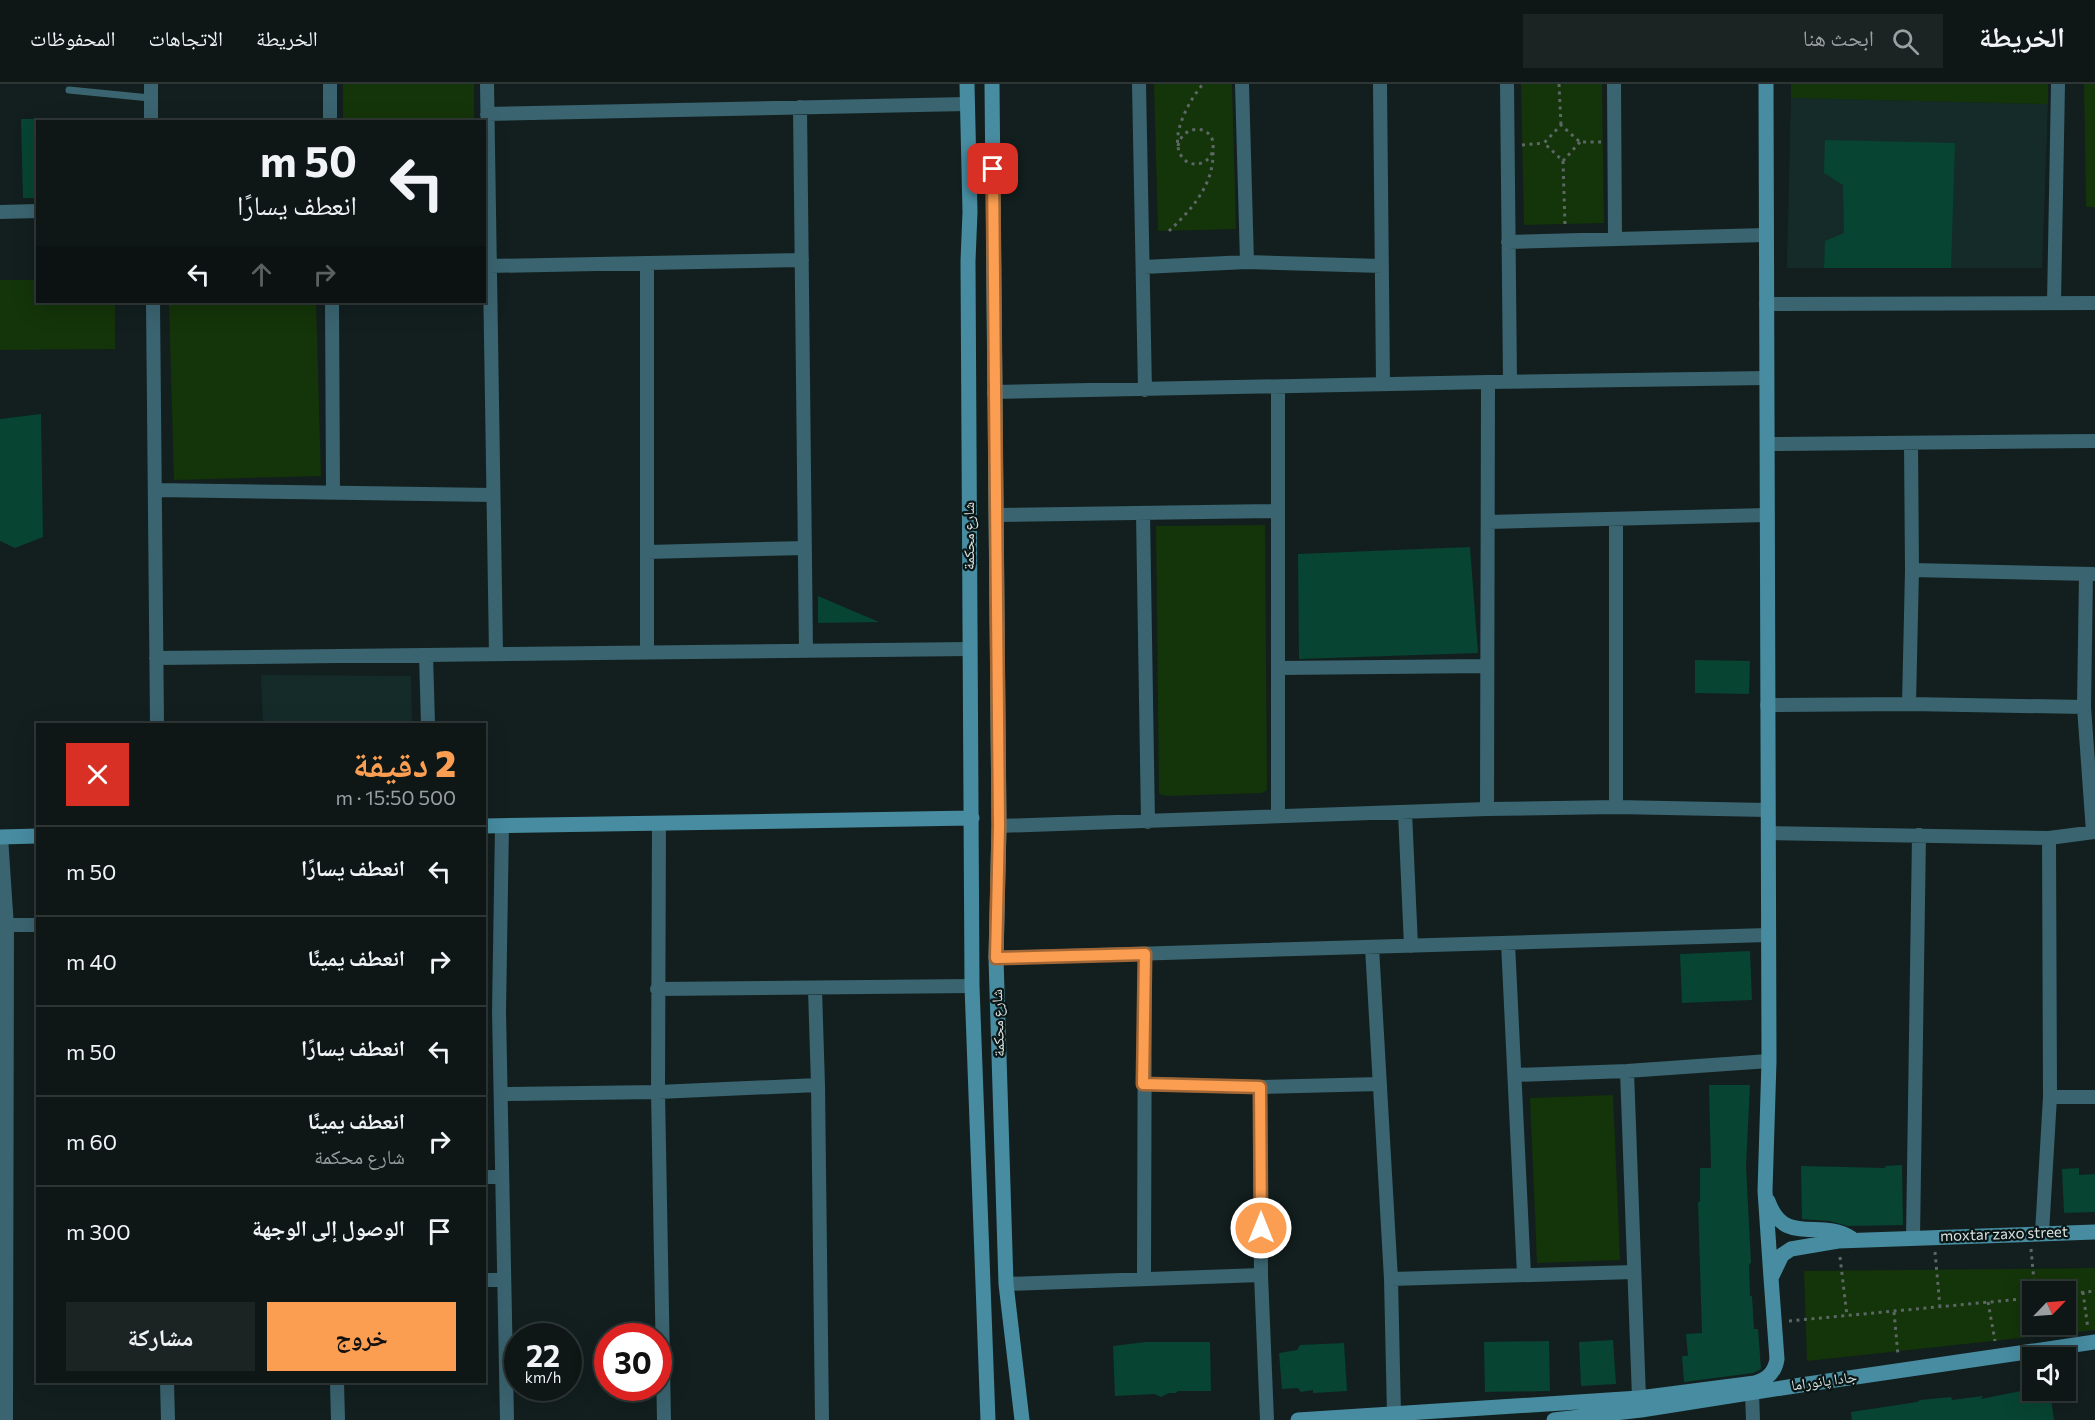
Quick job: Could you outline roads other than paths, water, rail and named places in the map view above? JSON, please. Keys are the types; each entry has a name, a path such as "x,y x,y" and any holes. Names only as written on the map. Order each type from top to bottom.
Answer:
{"main road":[{"name":"شارع محكمة","path":"967,84 970,212 968,261 972,986 988,1420"},
{"name":"شارع محكمة","path":"992,84 999,826 996,958 1006,1284 1022,1420"},
{"path":"1298,1420 1639,1398 1761,1381 1773,1372 1776,1366 1765,1191 1769,1061 1766,84"},
{"path":"970,212 980,216 994,212"},
{"path":"968,261 983,257 994,258"},
{"path":"486,826 972,818"},
{"path":"1,837 36,836"},
{"path":"1765,1191 1772,1212 1785,1225 1803,1230 1835,1231 1843,1233 1846,1240 1791,1249 1782,1255 1771,1278"},
{"name":"moxtar zaxo street","path":"1846,1240 2095,1232"},
{"name":"جادا پانوراما","path":"1554,1420 1594,1418 2092,1342"}],"street":[{"path":"330,84 330,120"},
{"path":"486,84 496,654"},
{"path":"1139,84 1145,390"},
{"path":"1242,84 1247,262"},
{"path":"1380,84 1383,384"},
{"path":"1507,84 1510,381"},
{"path":"1614,84 1615,238"},
{"path":"2054,303 2058,84"},
{"path":"151,91 151,120"},
{"path":"487,114 967,104"},
{"path":"800,107 806,651"},
{"path":"0,212 36,211"},
{"path":"1508,242 1766,234"},
{"path":"489,266 802,260"},
{"path":"1143,267 1247,262 1382,266"},
{"path":"647,263 647,652"},
{"path":"153,303 157,723"},
{"path":"332,303 333,492"},
{"path":"1766,304 2095,303"},
{"path":"994,392 1767,378"},
{"path":"1487,810 1488,382"},
{"path":"1278,387 1278,816"},
{"path":"1767,444 2095,441"},
{"path":"1909,704 1912,570 1911,443"},
{"path":"155,490 493,495"},
{"path":"996,515 1278,511"},
{"path":"1143,513 1148,822"},
{"path":"1488,522 1767,516"},
{"path":"1616,520 1616,807"},
{"path":"647,552 805,548"},
{"path":"1767,833 2049,838 2094,832 2084,707 2090,574 1912,570"},
{"path":"156,658 970,649"},
{"path":"426,655 428,723"},
{"path":"1278,668 1488,666"},
{"path":"1767,705 1909,704 2084,707"},
{"path":"999,826 1616,807 1767,810"},
{"path":"1405,812 1411,946"},
{"path":"659,823 657,989 664,1420"},
{"path":"502,826 499,1011 507,1420"},
{"path":"1913,1238 1919,835"},
{"path":"1,837 4,926 6,1420"},
{"path":"2036,1234 2049,1097 2049,838"},
{"path":"4,926 36,926"},
{"path":"996,958 1768,935"},
{"path":"1508,943 1524,1275"},
{"path":"1372,947 1390,1279 1394,1415"},
{"path":"1144,1278 1145,954"},
{"path":"657,989 972,986"},
{"path":"815,989 822,1420"},
{"path":"486,1011 499,1011"},
{"path":"1515,1075 1627,1071 1769,1061"},
{"path":"1627,1071 1639,1398"},
{"path":"1143,1084 1260,1087 1380,1084"},
{"path":"501,1094 658,1092 818,1085"},
{"path":"1260,1087 1261,1275 1268,1420"},
{"path":"2049,1097 2095,1097"},
{"path":"486,1177 502,1177"},
{"path":"1390,1279 1634,1272"},
{"path":"1006,1284 1261,1275"},
{"path":"486,1280 504,1280"},
{"path":"167,1383 168,1420"},
{"path":"337,1383 338,1420"},
{"path":"1752,1393 1753,1420"}],"lane":[{"path":"69,90 151,91"}]}
